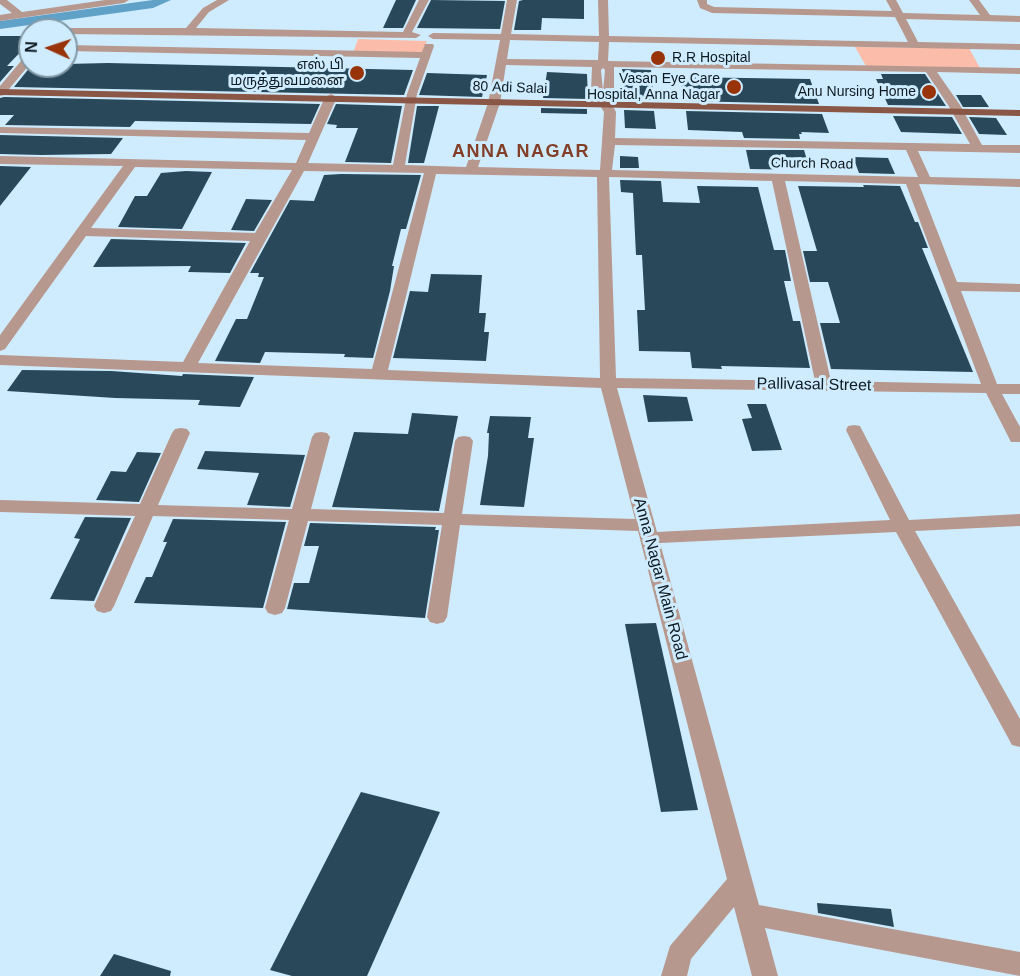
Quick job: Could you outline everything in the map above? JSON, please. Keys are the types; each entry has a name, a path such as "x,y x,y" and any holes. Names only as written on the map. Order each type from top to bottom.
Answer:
{"main road":[{"name":"80 Adi Salai","path":"1,90 956,109 1020,113"},
{"name":"80 Adi Salai","path":"1,90 331,98 412,97"},
{"name":"80 Adi Salai","path":"956,109 1020,107"}],"street":[{"path":"2,0 20,15"},
{"path":"0,18 96,2 124,0"},
{"path":"189,31 206,10 224,0"},
{"path":"406,35 424,0"},
{"path":"471,171 495,100 512,0"},
{"path":"603,0 603,63"},
{"path":"702,0 703,6 712,10 1020,19"},
{"path":"891,0 915,45"},
{"path":"974,0 987,18"},
{"path":"78,31 604,39 854,56 929,69 1020,47"},
{"path":"398,169 401,144 412,97 433,36"},
{"path":"500,62 603,63 854,56 915,45 982,58 1020,71"},
{"path":"78,48 425,55"},
{"path":"603,63 610,69 609,91 604,102"},
{"path":"929,69 956,109 978,148"},
{"path":"1,90 18,71"},
{"path":"188,367 300,167 331,98"},
{"name":"Anna Nagar Main Road","path":"603,176 608,168 610,112 604,102 598,112 597,167 603,176 608,383 765,976"},
{"path":"0,130 313,136"},
{"path":"608,141 1020,149"},
{"path":"910,147 952,286 991,388 1017,438"},
{"name":"Church Road","path":"0,160 603,176 1020,183"},
{"path":"0,346 132,162"},
{"path":"379,374 431,170"},
{"path":"778,178 824,385"},
{"path":"82,232 259,237"},
{"path":"952,286 1020,288"},
{"name":"Pallivasal Street","path":"0,360 608,383 1020,389"},
{"path":"854,430 902,525 1020,739"},
{"path":"104,606 181,433"},
{"path":"275,608 321,437"},
{"path":"437,617 464,441"},
{"path":"0,506 452,519 648,531 1020,520"},
{"path":"675,976 679,954 740,881"},
{"path":"749,914 1020,964"}],"shaded area":[{"path":"358,39 427,41 420,57 352,56"},
{"path":"855,47 969,48 980,68 866,66"}],"building":[{"path":"396,0 416,0 403,28 383,28"},
{"path":"431,0 505,1 500,29 417,28"},
{"path":"584,0 584,19 542,18 541,30 514,30 519,1"},
{"path":"0,36 18,36 18,55 7,66 14,66 0,82"},
{"path":"78,64 413,70 404,95 14,87 21,78 78,78"},
{"path":"622,69 651,70 654,100 624,100"},
{"path":"547,72 587,74 588,99 543,98"},
{"path":"427,73 487,75 482,97 419,95"},
{"path":"881,74 925,74 946,106 888,105 876,79 883,79"},
{"path":"680,77 810,79 819,104 684,101"},
{"path":"956,95 981,95 989,107 963,107"},
{"path":"0,98 320,104 311,124 135,121 130,127 5,125 14,115 0,115"},
{"path":"336,104 402,106 391,163 345,162 358,128 336,128 337,125 327,124"},
{"path":"417,106 439,106 424,163 408,163"},
{"path":"541,108 587,109 587,114 541,113"},
{"path":"624,110 654,111 656,129 625,128"},
{"path":"686,111 822,114 829,133 801,132 800,139 744,138 742,132 688,130"},
{"path":"893,116 952,117 962,134 901,132"},
{"path":"969,117 996,118 1007,135 979,134"},
{"path":"0,135 123,138 111,154 0,154"},
{"path":"746,150 804,150 810,170 750,169"},
{"path":"620,156 638,157 639,168 620,168"},
{"path":"853,157 888,158 895,174 859,173"},
{"path":"0,166 31,167 0,206"},
{"path":"212,172 182,229 118,227 135,196 147,196 161,173"},
{"path":"324,175 421,175 406,229 401,229 392,266 394,266 390,291 373,358 344,357 345,354 265,352 260,363 215,361 236,319 247,319 264,277 258,277 259,273 250,273 290,200 314,201"},
{"path":"620,180 661,181 663,202 700,203 697,186 758,187 774,250 785,250 791,281 784,281 793,321 800,321 810,368 721,366 722,369 692,368 690,352 639,351 637,310 645,310 642,255 636,255 633,193 621,192"},
{"path":"863,185 900,186 915,222 918,222 928,248 922,248 973,372 831,369 820,323 840,323 828,282 810,282 803,251 817,251 798,186 864,187"},
{"path":"246,199 272,200 254,231 231,230"},
{"path":"111,239 246,243 230,273 188,272 191,266 93,267"},
{"path":"431,274 482,275 479,313 486,313 484,332 489,332 486,361 393,358 410,291 428,292"},
{"path":"22,370 254,377 240,407 198,405 200,400 115,398 7,391"},
{"path":"643,395 687,397 693,421 648,422"},
{"path":"747,404 766,404 782,450 752,451 742,419 752,418"},
{"path":"412,413 458,416 439,511 332,507 354,432 408,434"},
{"path":"490,416 531,417 528,438 534,438 524,507 480,505 488,456 489,433 487,433"},
{"path":"205,451 305,455 290,507 247,505 259,473 197,469"},
{"path":"137,452 161,453 139,502 96,500 111,471 126,472"},
{"path":"85,517 131,518 94,601 50,599 80,539 74,538"},
{"path":"173,519 286,522 263,608 134,603 146,577 152,577 167,542 163,542"},
{"path":"310,523 436,527 435,530 439,530 425,618 287,609 294,583 309,583 319,546 304,546"},
{"path":"656,623 698,810 661,812 625,624"},
{"path":"361,792 440,812 367,976 292,976 270,970"},
{"path":"817,903 891,909 894,927 818,913"},
{"path":"114,954 171,971 170,976 100,976"}],"waterway":[{"path":"0,25 153,4 165,0"}],"place":[{"name":"R.R Hospital","path":"658,58"},
{"name":"எஸ் பி மருத்துவமனை","path":"357,73"},
{"name":"Vasan Eye Care Hospital, Anna Nagar","path":"734,87"},
{"name":"Anu Nursing Home","path":"929,92"}],"district":[{"name":"ANNA NAGAR","path":"521,152"}]}
